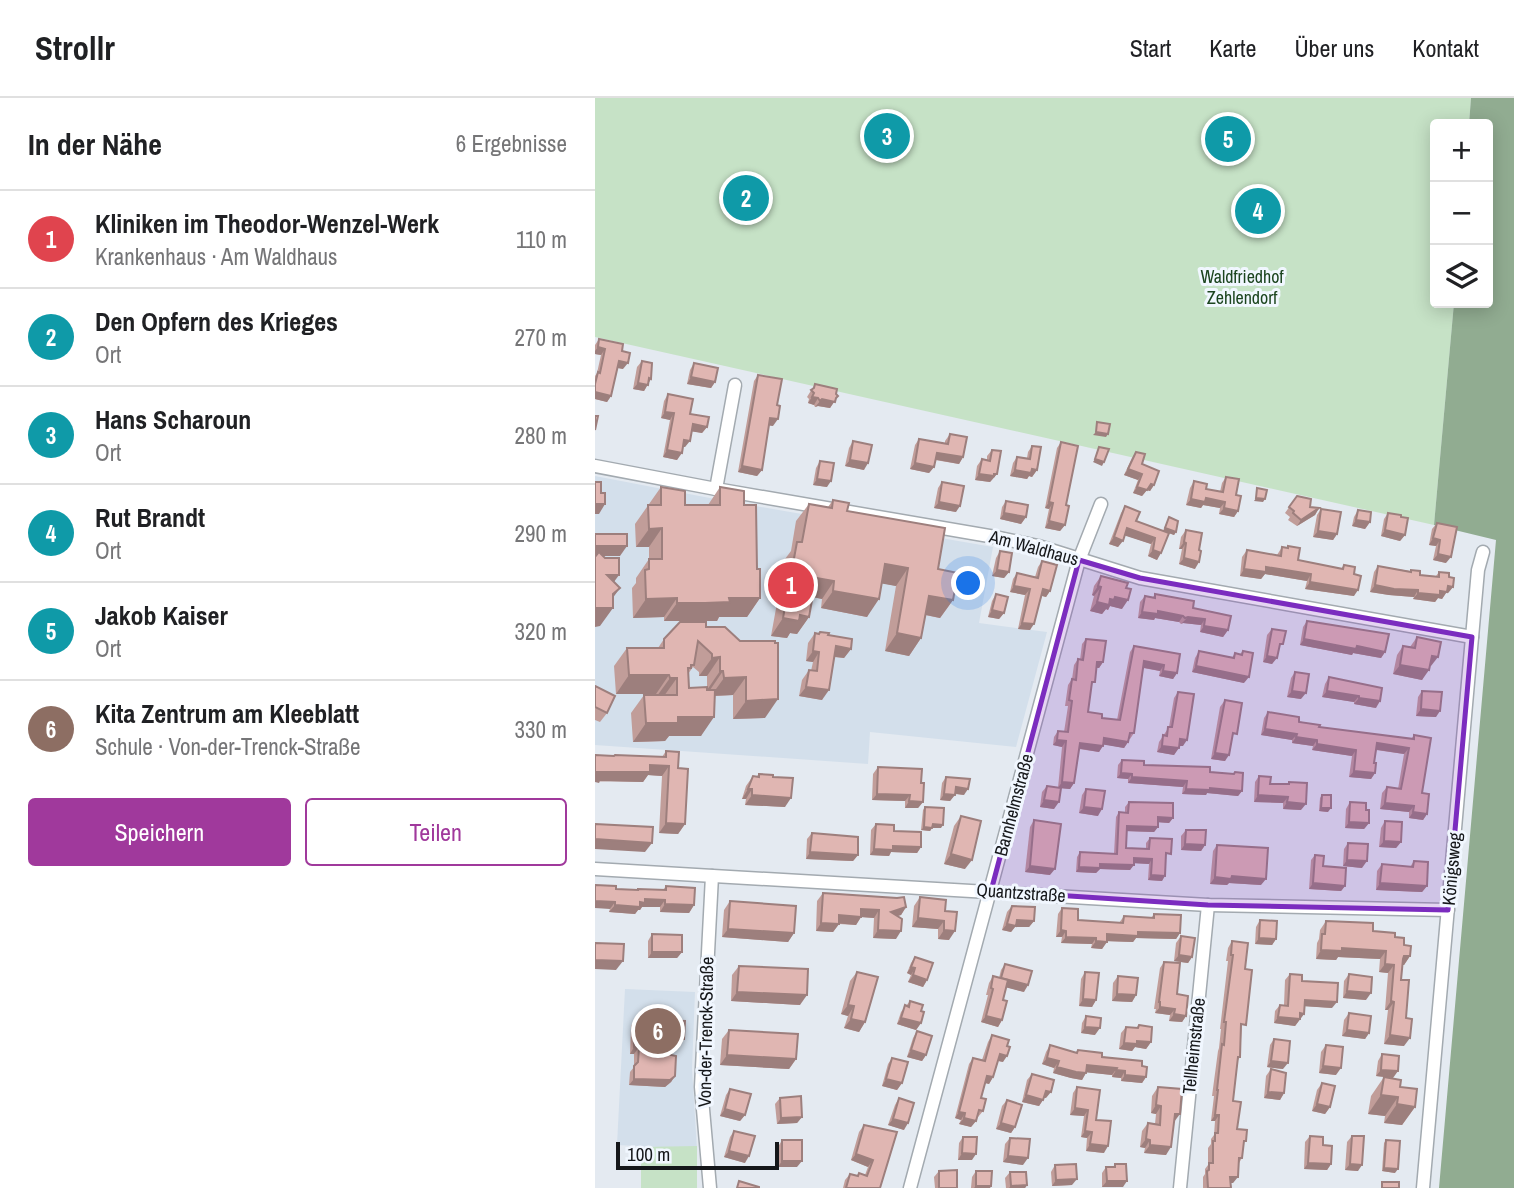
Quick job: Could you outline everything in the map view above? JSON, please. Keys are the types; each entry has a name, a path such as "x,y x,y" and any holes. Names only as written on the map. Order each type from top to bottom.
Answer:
{"street":[{"path":"716,489 735,385"},
{"name":"Am Waldhaus","path":"595,466 995,537 1038,546 1140,578 1472,637"},
{"name":"Barnhelmstraße","path":"910,1188 1079,560 1101,504"},
{"name":"Königsweg","path":"1423,1188 1478,570 1483,552"},
{"name":"Quantzstraße","path":"595,869 1208,905 1448,910"},
{"name":"Von-der-Trenck-Straße","path":"710,1188 701,1087 712,877"},
{"name":"Tellheimstraße","path":"1180,1188 1208,905"}],"highlighted area":[{"path":"1079,560 1140,578 1472,637 1448,910 1208,905 991,891"}],"shaded area":[{"path":"595,476 993,547 979,623 1047,632 1016,747 870,732 868,764 595,745"},
{"path":"625,989 695,992 692,1069 697,1149 617,1145"}],"green space":[{"name":"Waldfriedhof Zehlendorf","path":"595,98 1471,98 1469,119 1430,119 1430,308 1454,308 1434,525 595,337"},
{"path":"1471,98 1514,98 1514,1188 1439,1188 1496,540 1434,525 1454,308 1493,308 1493,119 1469,119"},
{"path":"697,1146 697,1188 641,1188 641,1147"}],"building":[{"path":"599,339 623,344 622,351 630,353 628,363 619,361 611,396 595,392 605,349 598,347"},
{"path":"642,361 652,363 648,385 638,383"},
{"path":"694,363 718,368 715,382 691,377"},
{"path":"758,375 782,379 777,405 780,406 778,419 770,418 762,470 742,466"},
{"path":"815,384 837,389 835,402 822,399 820,401 812,397 814,393 811,390"},
{"path":"668,394 693,399 690,414 709,417 707,427 693,424 690,441 684,440 682,453 667,450 674,413 665,412"},
{"path":"1097,422 1110,424 1108,434 1096,432"},
{"path":"950,434 967,437 963,457 937,453 934,467 915,463 919,439 948,444"},
{"path":"853,441 872,445 868,463 850,460"},
{"path":"1061,442 1078,446 1066,505 1069,506 1065,525 1049,521 1053,503 1049,502"},
{"path":"1032,446 1041,447 1037,470 1032,469 1031,473 1015,470 1017,457 1030,459"},
{"path":"1099,447 1109,449 1104,462 1095,459"},
{"path":"992,450 1001,451 997,474 979,474 982,459 990,461"},
{"path":"1136,452 1145,454 1142,464 1159,471 1154,485 1151,484 1147,490 1137,487 1142,474 1128,469"},
{"path":"820,461 834,463 831,481 817,479"},
{"path":"1226,477 1239,479 1236,495 1241,496 1238,511 1224,508 1225,502 1206,498 1205,502 1191,499 1194,481 1207,484 1206,489 1223,492"},
{"path":"595,482 601,482 605,504 595,504"},
{"path":"942,482 964,486 960,506 939,502"},
{"path":"661,487 685,491 685,505 720,505 720,487 744,491 744,505 756,505 760,598 729,598 730,602 705,603 677,603 677,598 646,599 645,570 649,569 649,559 662,559 662,528 649,529 648,505 661,505"},
{"path":"1257,488 1267,490 1265,499 1256,498"},
{"path":"1297,496 1311,499 1310,507 1319,508 1301,520 1289,507"},
{"path":"833,500 849,503 847,511 945,528 938,569 958,573 953,600 929,596 921,638 897,633 908,568 885,564 879,599 833,591 834,581 816,578 809,617 800,615 799,621 783,618 797,542 802,542 809,504 832,508"},
{"path":"1006,501 1028,505 1026,517 1004,513"},
{"path":"1125,506 1140,512 1136,521 1169,533 1161,553 1153,550 1155,538 1127,528 1123,541 1114,537"},
{"path":"1321,509 1341,512 1337,534 1318,531"},
{"path":"1358,510 1371,512 1370,522 1356,520"},
{"path":"1388,513 1408,518 1405,535 1385,530"},
{"path":"1169,517 1178,521 1176,532 1165,528"},
{"path":"1437,523 1457,527 1451,557 1438,554 1440,540 1433,538"},
{"path":"1186,530 1202,533 1199,562 1184,558"},
{"path":"595,534 627,534 627,546 595,546"},
{"path":"1282,547 1300,548 1298,560 1343,569 1344,565 1355,567 1354,574 1361,576 1358,590 1310,582 1311,574 1266,567 1266,572 1244,569 1247,550 1281,556"},
{"path":"1000,551 1012,553 1009,572 997,570"},
{"path":"599,552 605,558 619,558 619,575 607,575 620,588 613,594 613,608 595,608 595,557"},
{"path":"1042,561 1057,565 1050,591 1043,589 1034,624 1022,623 1030,589 1014,586 1017,573 1038,578"},
{"path":"1378,566 1420,571 1420,575 1439,577 1439,572 1449,573 1449,577 1454,578 1453,587 1448,586 1447,592 1440,591 1440,595 1375,585"},
{"path":"1101,576 1128,583 1126,588 1131,589 1128,600 1115,597 1114,600 1110,599 1109,605 1097,602"},
{"path":"996,594 1008,597 1004,613 992,610"},
{"path":"1155,594 1194,601 1193,608 1231,616 1228,630 1204,626 1205,619 1185,618 1158,611 1158,614 1142,612 1145,596 1155,598"},
{"path":"1307,621 1389,634 1385,652 1304,639"},
{"path":"680,622 706,622 706,627 725,627 740,641 778,643 778,699 746,701 746,677 724,678 723,671 720,671 720,657 712,658 712,654 698,641 694,665 688,668 689,688 707,687 707,690 715,690 714,717 678,717 678,723 646,723 644,695 677,695 677,678 670,678 669,675 629,675 627,648 664,648 664,639"},
{"path":"1272,629 1286,631 1277,658 1267,656"},
{"path":"815,633 852,639 851,649 836,646 829,690 806,687 809,670 817,671 819,652 813,651"},
{"path":"1417,637 1441,642 1438,657 1432,656 1429,670 1400,665 1403,646 1415,648"},
{"path":"1086,639 1106,641 1103,662 1097,662 1088,712 1102,714 1102,718 1120,720 1134,646 1180,654 1177,673 1163,671 1164,665 1144,661 1134,733 1130,733 1128,742 1104,738 1103,746 1080,743 1074,783 1062,782 1066,741 1057,740 1058,731 1068,732 1072,679 1076,680 1078,659 1083,660"},
{"path":"1199,651 1234,658 1235,653 1253,653 1249,677 1196,666"},
{"path":"1295,672 1309,674 1306,693 1292,691"},
{"path":"1329,677 1382,688 1380,701 1327,691"},
{"path":"595,686 615,696 607,713 595,707"},
{"path":"1422,691 1442,692 1440,711 1421,709"},
{"path":"1178,692 1194,694 1187,740 1180,739 1179,748 1162,746 1163,735 1167,736 1168,727 1172,727"},
{"path":"1225,700 1242,703 1237,734 1233,733 1229,755 1215,753"},
{"path":"1268,712 1299,717 1299,722 1320,725 1319,727 1414,739 1414,735 1431,738 1422,793 1429,794 1427,814 1413,812 1414,806 1385,803 1387,787 1401,789 1409,748 1377,743 1375,773 1354,771 1356,750 1317,744 1317,740 1296,737 1297,734 1265,729"},
{"path":"666,751 679,752 678,768 688,769 685,824 666,823 669,766 650,765 650,772 595,772 595,755 666,757"},
{"path":"1122,760 1144,761 1144,765 1210,767 1210,772 1243,773 1242,791 1186,789 1187,781 1132,777 1132,774 1121,773"},
{"path":"878,767 922,769 923,802 909,801 910,795 877,794"},
{"path":"759,774 793,778 791,798 752,795 752,789 748,789 753,776 759,777"},
{"path":"1259,776 1271,777 1270,784 1307,783 1306,804 1287,802 1288,797 1258,795"},
{"path":"946,777 970,779 968,789 956,787 955,795 944,794"},
{"path":"1047,786 1061,788 1059,802 1044,800"},
{"path":"1086,789 1105,791 1102,809 1084,807"},
{"path":"1322,795 1331,795 1331,808 1321,808"},
{"path":"1129,802 1173,803 1173,818 1158,817 1158,827 1127,826 1126,848 1149,849 1150,838 1172,839 1171,854 1166,853 1165,876 1151,875 1152,859 1134,858 1134,865 1100,864 1100,868 1079,867 1080,852 1117,854 1119,812 1128,813"},
{"path":"1350,802 1366,803 1369,823 1349,822"},
{"path":"925,807 944,808 943,825 924,827"},
{"path":"961,816 981,821 972,860 951,854"},
{"path":"1034,820 1061,824 1055,869 1030,866"},
{"path":"1385,821 1402,822 1401,842 1384,841"},
{"path":"595,824 653,827 652,843 595,839"},
{"path":"876,824 894,825 894,831 921,832 921,847 893,846 893,850 874,849"},
{"path":"1186,830 1206,830 1205,845 1185,844"},
{"path":"812,833 858,837 858,855 810,852"},
{"path":"1348,843 1368,844 1367,861 1347,860"},
{"path":"1217,845 1268,848 1266,879 1215,877"},
{"path":"1315,855 1324,856 1323,866 1346,868 1345,886 1313,883"},
{"path":"1414,861 1428,862 1427,886 1380,883 1382,864 1413,867"},
{"path":"595,885 638,890 666,890 666,886 695,888 694,905 665,904 665,900 645,899 645,903 640,902 640,907 595,901"},
{"path":"823,893 904,897 906,907 891,912 902,919 901,931 878,930 879,910 861,909 861,917 839,915 839,924 821,923"},
{"path":"920,897 946,900 945,911 957,912 955,931 944,930 944,921 918,918"},
{"path":"730,901 796,906 794,933 728,929"},
{"path":"1012,906 1035,907 1034,921 1017,920 1016,926 1007,924"},
{"path":"1062,908 1078,909 1078,920 1123,923 1124,916 1154,918 1154,914 1181,915 1180,933 1138,932 1138,936 1107,934 1107,942 1096,941 1096,938 1066,937 1066,931 1061,930"},
{"path":"1260,920 1277,921 1276,939 1259,938"},
{"path":"1326,921 1373,923 1373,931 1395,933 1395,937 1404,938 1404,945 1411,946 1410,956 1404,956 1403,959 1401,980 1409,980 1406,1018 1412,1019 1410,1038 1390,1035 1394,1002 1391,1001 1394,965 1385,964 1386,951 1342,948 1342,951 1321,950"},
{"path":"652,934 682,935 682,952 652,952"},
{"path":"1181,936 1195,938 1192,957 1179,955"},
{"path":"1232,941 1248,943 1245,969 1252,970 1246,1025 1241,1024 1240,1057 1233,1101 1241,1102 1237,1129 1247,1130 1246,1141 1242,1158 1239,1158 1238,1177 1230,1177 1231,1188 1208,1188 1207,1171 1209,1163 1213,1163 1213,1141 1215,1133 1218,1133 1219,1115 1215,1115 1233,955"},
{"path":"595,943 624,944 623,961 595,960"},
{"path":"915,957 933,963 927,980 913,975 915,968 911,967"},
{"path":"1164,962 1180,963 1177,994 1188,996 1186,1016 1174,1014 1175,1009 1160,1007"},
{"path":"1005,964 1032,971 1028,985 1001,978"},
{"path":"739,966 808,969 807,995 737,992"},
{"path":"857,972 878,977 865,1022 851,1019 854,1006 848,1005"},
{"path":"1085,972 1099,973 1096,1000 1083,999"},
{"path":"1290,974 1302,975 1302,981 1338,983 1337,1002 1305,1000 1304,1014 1300,1013 1300,1019 1278,1017 1280,1005 1288,1006"},
{"path":"1349,974 1372,977 1371,993 1347,991"},
{"path":"993,976 1008,980 1003,1000 1007,1001 1002,1020 986,1016 993,989"},
{"path":"1118,976 1138,978 1136,995 1117,994"},
{"path":"910,1001 923,1005 921,1023 901,1018 905,1005 909,1007"},
{"path":"1349,1013 1371,1016 1369,1033 1347,1030"},
{"path":"1086,1016 1101,1018 1100,1028 1085,1027"},
{"path":"635,1019 685,1021 684,1039 672,1039 671,1055 676,1056 675,1076 670,1080 634,1079 639,1047 634,1047"},
{"path":"1139,1025 1152,1027 1151,1042 1124,1043 1126,1027 1138,1028"},
{"path":"729,1030 798,1034 796,1059 727,1055"},
{"path":"917,1031 932,1036 926,1055 911,1050"},
{"path":"992,1035 1009,1040 1007,1056 1000,1054 993,1077 987,1076 981,1098 986,1099 983,1111 979,1110 976,1121 964,1118 965,1113 959,1112 973,1058 985,1061"},
{"path":"1274,1039 1290,1041 1288,1063 1271,1061"},
{"path":"1050,1045 1077,1053 1078,1050 1102,1053 1102,1057 1142,1061 1142,1066 1147,1067 1146,1077 1125,1075 1125,1071 1116,1070 1117,1068 1087,1065 1086,1073 1057,1067 1059,1061 1047,1058"},
{"path":"1326,1045 1343,1047 1341,1068 1323,1066"},
{"path":"1382,1054 1399,1056 1398,1071 1381,1070"},
{"path":"892,1058 908,1062 902,1083 886,1079"},
{"path":"1271,1069 1286,1073 1284,1093 1268,1092"},
{"path":"1032,1074 1054,1080 1051,1092 1046,1091 1043,1100 1026,1095"},
{"path":"1384,1077 1401,1080 1400,1087 1417,1089 1415,1107 1397,1104 1398,1097 1381,1095"},
{"path":"1322,1083 1335,1086 1330,1107 1317,1104"},
{"path":"1077,1087 1100,1090 1096,1120 1111,1121 1108,1146 1090,1144 1092,1132 1085,1131 1088,1110 1075,1108"},
{"path":"1158,1087 1182,1089 1180,1114 1175,1114 1171,1147 1150,1145 1150,1140 1146,1139 1148,1123 1160,1125 1161,1106 1156,1105"},
{"path":"730,1089 751,1094 745,1115 725,1109"},
{"path":"801,1096 802,1117 781,1118 780,1098"},
{"path":"899,1098 914,1103 908,1123 893,1119"},
{"path":"1007,1100 1022,1105 1015,1127 1001,1123"},
{"path":"864,1125 897,1132 880,1188 846,1188 850,1174 867,1176 873,1160 856,1154"},
{"path":"734,1131 755,1136 749,1156 729,1151"},
{"path":"1310,1136 1323,1137 1323,1145 1332,1146 1331,1164 1308,1163"},
{"path":"1352,1136 1364,1136 1362,1165 1350,1164"},
{"path":"963,1137 977,1137 976,1154 962,1153"},
{"path":"1010,1138 1030,1139 1028,1158 1008,1156"},
{"path":"782,1140 802,1140 802,1161 782,1161"},
{"path":"1386,1140 1400,1141 1398,1169 1384,1168"},
{"path":"1076,1164 1077,1179 1056,1180 1055,1165"},
{"path":"1115,1164 1126,1164 1127,1181 1107,1181 1106,1167 1115,1167"},
{"path":"957,1170 957,1188 939,1188 939,1171"},
{"path":"976,1171 992,1171 991,1186 976,1186"},
{"path":"1010,1172 1026,1172 1027,1185 1011,1186"},
{"path":"739,1181 759,1187 759,1188 737,1188"},
{"path":"1382,1182 1399,1182 1399,1188 1382,1188"}],"place":[{"name":"Hans Scharoun","path":"887,136"},
{"name":"Jakob Kaiser","path":"1228,139"},
{"name":"Den Opfern des Krieges","path":"746,198"},
{"name":"Rut Brandt","path":"1258,211"},
{"name":"Kliniken im Theodor-Wenzel-Werk","path":"791,585"},
{"name":"Kita Zentrum am Kleeblatt","path":"658,1031"}]}
